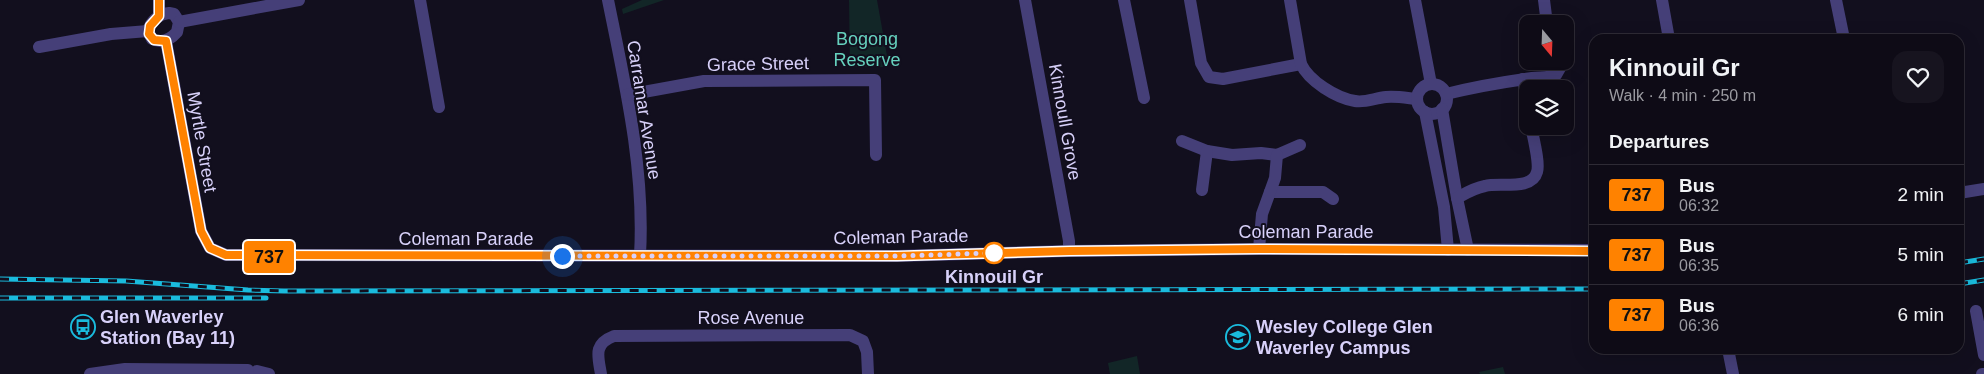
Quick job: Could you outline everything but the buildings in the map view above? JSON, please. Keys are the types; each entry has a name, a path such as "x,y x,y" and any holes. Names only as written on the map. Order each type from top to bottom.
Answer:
{"street":[{"path":"159,0 159,16"},
{"path":"148,31 152,39 158,42 166,41 177,32 176,18 171,0"},
{"path":"148,31 152,22 166,13 176,18 300,0"},
{"path":"420,0 439,107"},
{"name":"Carramar Avenue","path":"608,0 627,95 638,168 640,255"},
{"name":"Kinnoull Grove","path":"1025,0 1070,251"},
{"path":"1124,0 1144,98"},
{"path":"1190,0 1201,63 1209,77 1223,79 1301,64"},
{"path":"1290,0 1301,64 1305,72 1312,78 1340,96 1353,101 1363,102 1386,97 1417,99"},
{"path":"1415,0 1431,84"},
{"path":"1544,0 1546,15"},
{"path":"1662,0 1668,34"},
{"path":"1836,0 1843,34"},
{"path":"39,47 111,34 148,31"},
{"name":"Myrtle Street","path":"166,41 201,231 210,248"},
{"path":"1446,94 1474,87 1549,77 1556,75 1559,70"},
{"name":"Grace Street","path":"627,95 704,80 875,80 876,155"},
{"path":"1425,112 1433,113 1442,109 1445,104 1446,94 1441,87 1431,84 1420,90 1417,99 1418,104 1425,112 1444,207 1448,250"},
{"path":"1442,109 1468,250"},
{"path":"1457,198 1474,189 1488,185 1511,185 1528,182 1535,177 1538,170 1532,135"},
{"path":"1182,142 1207,151 1232,155 1262,153 1277,155 1300,145"},
{"path":"1202,190 1207,151"},
{"path":"1259,249 1262,214 1275,178 1277,155"},
{"path":"1964,192 1984,188"},
{"path":"1270,192 1324,192 1334,199"},
{"name":"Coleman Parade","path":"210,248 226,255 238,256 897,256 1070,251 1259,249 1589,250"},
{"path":"1976,311 1984,355"},
{"name":"Rose Avenue","path":"601,374 598,355 600,346 605,339 614,336 850,335 863,341 867,352 868,374"},
{"path":"1729,354 1733,374"},
{"path":"90,374 133,369 258,372"}],"green space":[{"path":"642,0 664,0 623,14 622,9"},
{"name":"Bogong Reserve","path":"849,0 877,0 889,67 850,67"},
{"path":"1137,356 1140,374 1110,374 1108,363"},
{"path":"1503,367 1505,374 1480,374 1479,372"}],"railway":[{"path":"1964,262 1984,259"},
{"path":"0,279 126,281 284,291 1589,289"},
{"path":"1964,283 1984,280"},
{"path":"0,298 266,298"}],"bus line":[{"name":"737","path":"159,0 159,16 152,22 149,34 152,39 158,42 166,41 201,231 210,248 226,255 297,257 897,256 1070,251 1259,249 1589,251"}],"place":[{"name":"Kinnouil Gr","path":"994,253"},
{"name":"Glen Waverley Station (Bay 11)","path":"83,327"},
{"name":"Wesley College Glen Waverley Campus","path":"1238,337"}],"route":[{"path":"562,256 897,256 994,253"}]}
